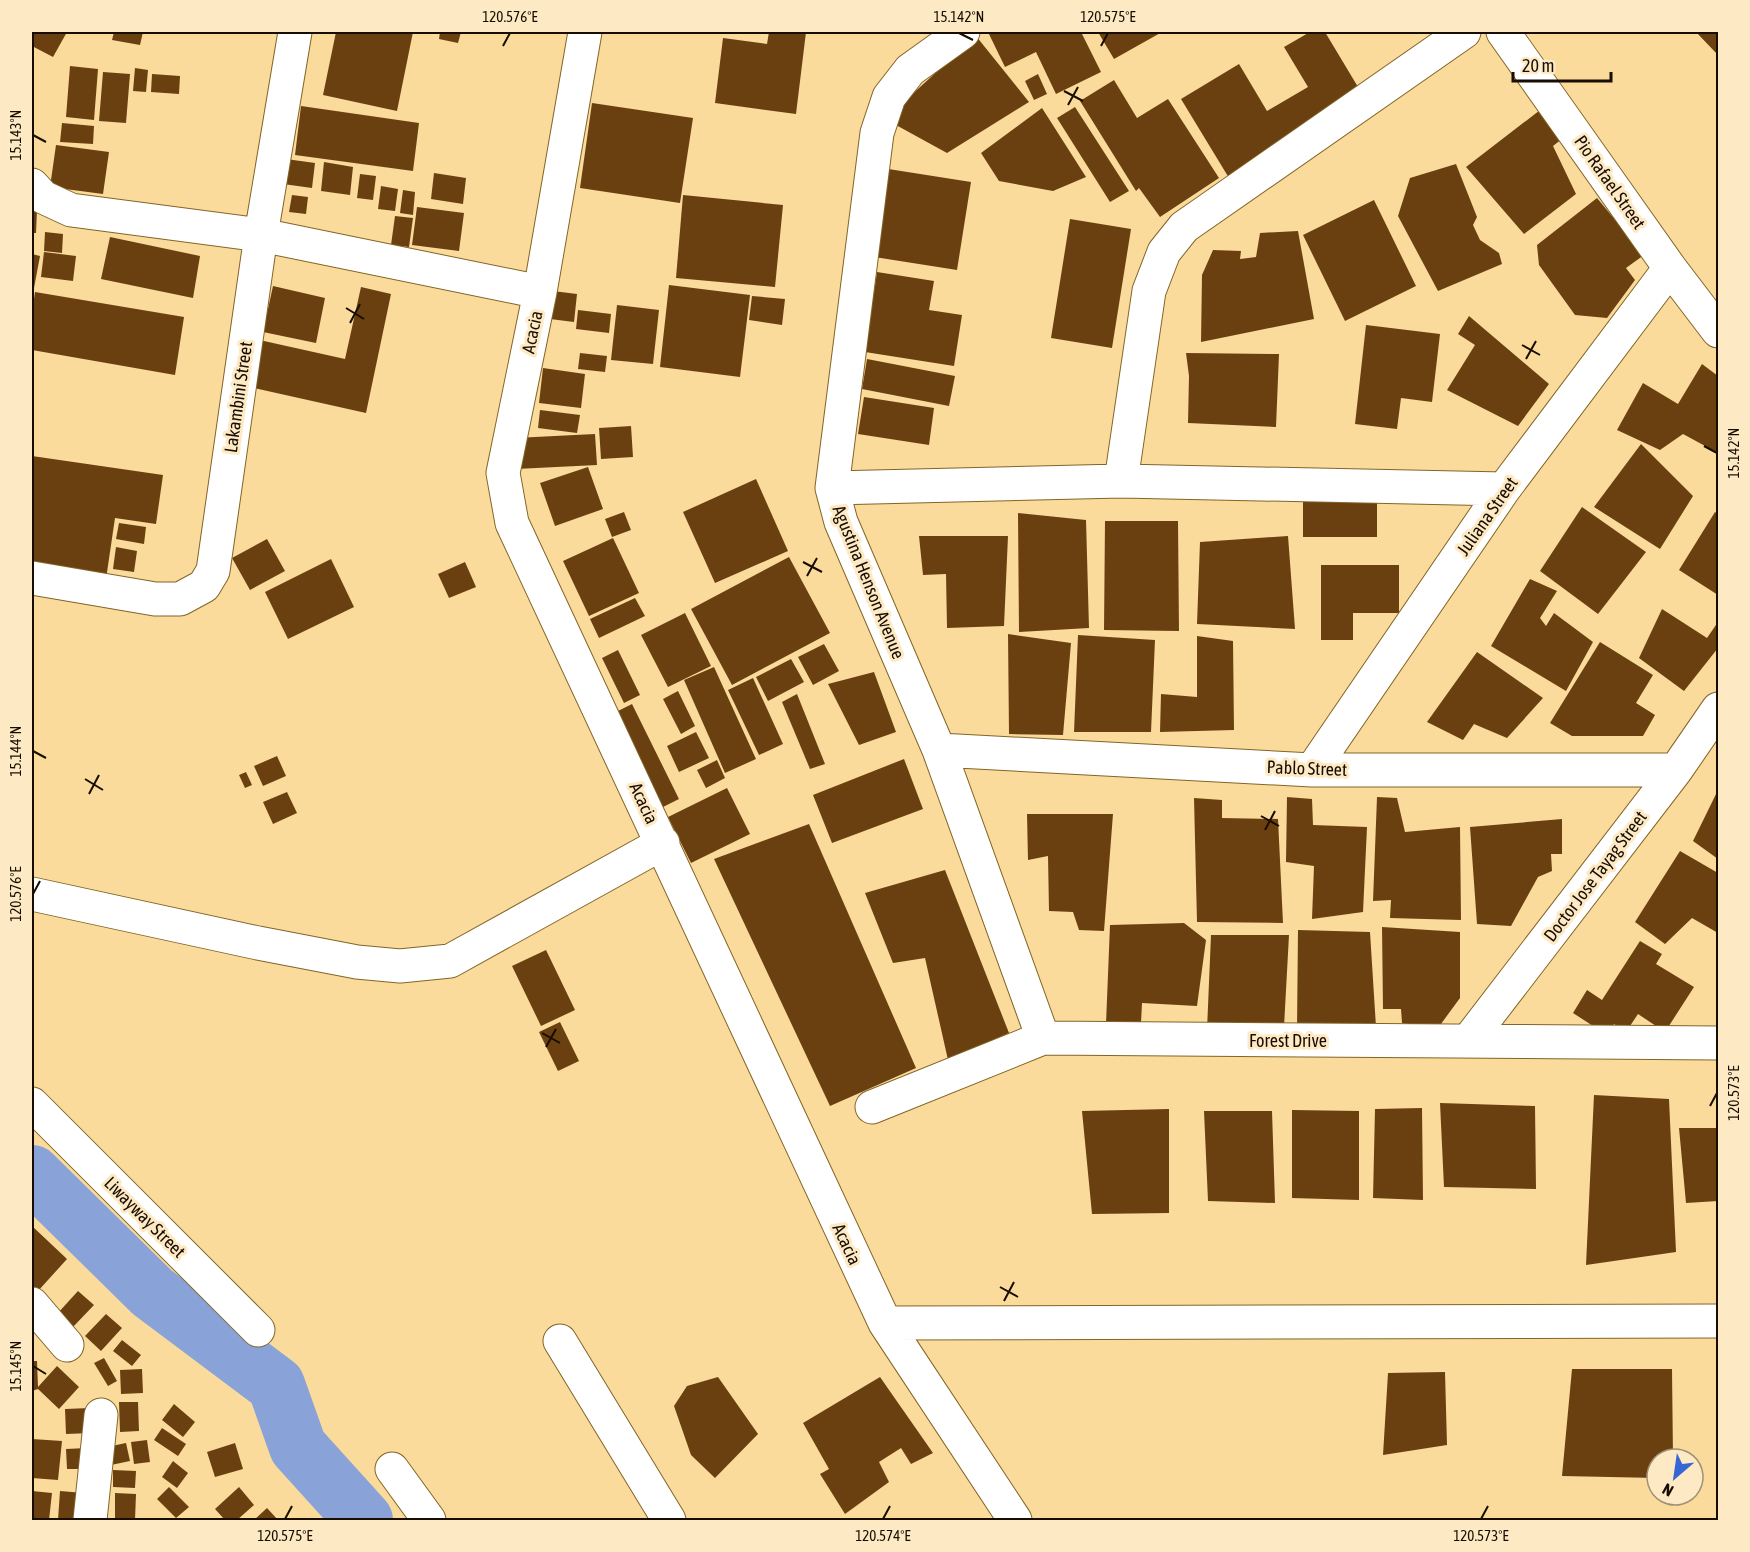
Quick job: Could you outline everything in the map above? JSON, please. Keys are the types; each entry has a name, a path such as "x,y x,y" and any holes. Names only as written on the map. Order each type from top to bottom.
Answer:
{"street":[{"name":"Lakambini Street","path":"32,578 155,599 180,599 204,586 213,571 261,235 295,32"},
{"name":"Acacia","path":"585,32 540,292 503,473 506,501 512,523 885,1323 1015,1521"},
{"name":"Agustina Henson Avenue","path":"963,32 910,70 889,98 877,133 832,488 841,522 939,750 1043,1038"},
{"path":"1121,481 1149,291 1164,252 1184,227 1464,32"},
{"name":"Pio Rafael Street","path":"1503,32 1670,268 1719,330"},
{"path":"32,185 43,197 71,210 261,235 540,292"},
{"name":"Juliana Street","path":"1312,770 1504,489 1670,268"},
{"path":"832,488 1121,481 1504,489"},
{"name":"Doctor Jose Tayag Street","path":"1468,1041 1676,770 1719,709"},
{"name":"Pablo Street","path":"939,750 1312,770 1676,770"},
{"path":"32,894 258,943 357,962 400,966 450,961 663,843"},
{"name":"Forest Drive","path":"872,1107 1043,1038 1719,1043"},
{"name":"Liwayway Street","path":"32,1104 258,1330"},
{"path":"32,1304 67,1345"},
{"path":"885,1323 1719,1321"},
{"path":"560,1341 669,1521"},
{"path":"90,1521 101,1415"},
{"path":"392,1469 429,1521"}],"building":[{"path":"32,32 67,32 53,57 32,46"},
{"path":"114,32 143,32 140,45 112,40"},
{"path":"336,32 413,32 397,111 323,95"},
{"path":"440,32 461,32 458,43 439,39"},
{"path":"769,32 806,32 796,114 715,103 723,38 767,44"},
{"path":"988,32 1081,32 1101,72 1056,94 1036,52 1005,67"},
{"path":"1098,32 1162,32 1114,59"},
{"path":"1310,32 1325,32 1364,97 1229,178 1181,99 1239,64 1267,111 1308,87 1284,47"},
{"path":"1696,32 1718,32 1717,54"},
{"path":"976,36 1029,102 947,153 885,119"},
{"path":"70,66 98,69 94,120 66,117"},
{"path":"135,68 148,70 146,92 133,91"},
{"path":"103,72 130,74 126,123 99,121"},
{"path":"152,74 180,76 179,94 151,92"},
{"path":"1038,74 1047,94 1034,100 1025,81"},
{"path":"1114,80 1137,118 1168,99 1219,178 1160,217 1139,188 1136,191 1080,101"},
{"path":"592,103 693,118 680,203 580,188"},
{"path":"301,106 419,123 413,171 295,155"},
{"path":"1075,107 1129,191 1110,202 1057,118"},
{"path":"1544,107 1567,135 1553,146 1576,194 1524,234 1466,167"},
{"path":"1042,108 1086,177 1053,191 999,181 981,153"},
{"path":"62,123 94,126 93,144 60,142"},
{"path":"56,145 109,152 103,194 50,187"},
{"path":"286,159 315,163 312,188 283,184"},
{"path":"324,162 353,167 350,195 321,191"},
{"path":"1456,164 1477,217 1473,225 1480,240 1499,253 1502,264 1438,291 1398,216 1410,178"},
{"path":"882,168 971,182 957,270 868,256"},
{"path":"434,173 466,178 463,204 431,199"},
{"path":"360,174 376,176 373,200 357,198"},
{"path":"381,186 398,189 395,211 378,209"},
{"path":"403,190 415,192 413,215 400,213"},
{"path":"292,195 308,197 306,214 289,212"},
{"path":"683,195 783,205 775,287 676,278"},
{"path":"1597,198 1644,255 1626,268 1635,280 1607,318 1575,315 1539,265 1537,245"},
{"path":"1374,200 1416,286 1345,321 1303,235"},
{"path":"417,207 464,213 459,251 412,245"},
{"path":"32,210 37,210 36,233 32,233"},
{"path":"395,216 413,218 409,247 391,245"},
{"path":"1070,219 1131,229 1112,348 1051,338"},
{"path":"1298,231 1314,319 1201,342 1202,275 1213,250 1241,251 1240,259 1256,257 1260,233"},
{"path":"45,232 63,234 62,253 44,251"},
{"path":"110,237 200,256 193,298 101,279"},
{"path":"44,252 76,256 73,281 41,277"},
{"path":"32,254 40,256 34,288 32,287"},
{"path":"877,272 934,281 929,310 962,315 954,366 865,352"},
{"path":"669,285 750,295 740,377 660,367"},
{"path":"273,286 325,298 316,343 263,332"},
{"path":"361,287 391,294 366,413 245,386 255,339 345,359"},
{"path":"545,290 577,294 574,322 542,318"},
{"path":"35,292 184,317 175,375 32,350 32,313"},
{"path":"752,296 785,299 782,325 749,320"},
{"path":"617,305 659,310 653,364 611,360"},
{"path":"578,310 611,314 609,333 576,329"},
{"path":"1469,316 1549,384 1518,426 1447,390 1475,345 1458,334"},
{"path":"1366,325 1440,334 1432,402 1401,398 1397,429 1355,424"},
{"path":"580,353 607,356 605,372 578,369"},
{"path":"1186,353 1279,354 1276,427 1188,423 1189,376"},
{"path":"867,359 955,376 949,406 862,389"},
{"path":"1702,364 1718,376 1718,453 1683,434 1660,450 1617,430 1643,383 1678,404"},
{"path":"543,368 585,374 581,408 539,403"},
{"path":"864,397 934,408 929,445 858,434"},
{"path":"540,410 580,415 577,433 538,428"},
{"path":"631,426 633,457 601,459 599,428"},
{"path":"595,434 597,465 516,469 515,438"},
{"path":"1641,444 1693,496 1660,549 1594,507"},
{"path":"32,456 163,475 156,524 115,518 106,579 32,568"},
{"path":"588,467 603,509 555,526 540,483"},
{"path":"756,479 788,551 715,583 683,512"},
{"path":"1303,498 1377,498 1377,537 1303,537"},
{"path":"1582,507 1646,552 1598,614 1540,571"},
{"path":"624,512 631,530 612,537 605,519"},
{"path":"1715,512 1718,514 1718,595 1679,570"},
{"path":"1018,513 1086,520 1089,628 1019,632"},
{"path":"1105,521 1178,521 1179,631 1104,630"},
{"path":"119,523 146,527 144,544 116,539"},
{"path":"919,536 1008,536 1004,626 947,628 946,574 923,575"},
{"path":"1288,536 1295,629 1197,624 1200,542"},
{"path":"613,538 639,593 589,616 563,561"},
{"path":"267,539 285,571 250,590 232,558"},
{"path":"116,547 137,551 134,572 113,569"},
{"path":"789,557 830,633 732,685 691,609"},
{"path":"331,559 354,607 288,639 265,592"},
{"path":"465,562 476,587 449,598 438,574"},
{"path":"1321,565 1399,565 1399,613 1353,613 1353,640 1321,640"},
{"path":"1530,579 1557,591 1540,618 1546,626 1554,613 1593,642 1566,691 1491,646"},
{"path":"635,598 645,616 599,638 590,619"},
{"path":"1662,609 1707,638 1718,622 1718,648 1684,691 1639,658"},
{"path":"685,613 711,666 668,687 641,635"},
{"path":"1008,634 1071,643 1063,735 1009,734"},
{"path":"1078,635 1155,640 1151,732 1074,732"},
{"path":"1197,636 1233,641 1234,730 1160,732 1161,694 1197,697"},
{"path":"1600,642 1653,675 1636,703 1655,715 1643,736 1572,736 1550,723"},
{"path":"824,644 839,671 813,685 798,657"},
{"path":"618,650 640,695 624,703 602,658"},
{"path":"1477,652 1543,698 1507,738 1474,724 1463,740 1427,722"},
{"path":"791,659 804,682 768,701 756,677"},
{"path":"714,667 756,759 725,773 684,680"},
{"path":"874,672 896,732 859,745 828,684"},
{"path":"753,678 783,744 759,755 728,690"},
{"path":"678,691 695,726 681,734 663,699"},
{"path":"797,694 825,764 810,769 782,702"},
{"path":"632,704 679,799 661,808 614,713"},
{"path":"696,732 709,758 679,772 667,746"},
{"path":"277,756 286,776 263,786 254,766"},
{"path":"904,759 923,809 832,843 813,795"},
{"path":"717,760 725,778 706,788 697,770"},
{"path":"246,772 252,785 245,788 239,775"},
{"path":"727,788 750,834 691,863 668,817"},
{"path":"1718,790 1718,859 1693,841"},
{"path":"287,792 297,813 273,824 263,802"},
{"path":"1287,797 1312,799 1313,825 1367,827 1363,912 1312,919 1314,866 1286,862"},
{"path":"1377,797 1397,798 1405,832 1460,827 1461,920 1390,918 1391,900 1373,901"},
{"path":"1194,798 1222,800 1222,818 1278,819 1283,923 1197,922"},
{"path":"1027,814 1113,814 1104,931 1079,930 1073,912 1049,911 1048,856 1028,860"},
{"path":"1562,819 1562,854 1551,854 1552,871 1538,877 1511,926 1477,924 1470,827"},
{"path":"809,824 916,1068 830,1106 714,859"},
{"path":"1680,851 1718,873 1718,933 1692,918 1665,944 1635,922"},
{"path":"945,870 1009,1033 948,1060 925,958 893,963 865,893"},
{"path":"1184,923 1206,940 1197,1006 1142,1003 1141,1023 1106,1024 1110,925"},
{"path":"1382,927 1460,932 1460,998 1438,1028 1402,1023 1401,1009 1383,1009"},
{"path":"1298,930 1370,932 1376,1027 1297,1030"},
{"path":"1211,935 1289,935 1284,1027 1207,1030"},
{"path":"1640,941 1662,954 1656,964 1694,987 1665,1032 1638,1014 1626,1032 1614,1024 1607,1035 1573,1013 1587,990 1602,1000"},
{"path":"546,950 575,1010 541,1026 512,966"},
{"path":"560,1022 579,1061 558,1071 539,1032"},
{"path":"1594,1095 1669,1099 1676,1252 1586,1265"},
{"path":"1440,1103 1535,1106 1536,1189 1444,1187"},
{"path":"1422,1108 1423,1200 1373,1198 1375,1109"},
{"path":"1169,1109 1169,1213 1092,1214 1082,1111"},
{"path":"1292,1110 1359,1111 1359,1200 1292,1198"},
{"path":"1204,1111 1272,1111 1275,1203 1208,1201"},
{"path":"1679,1128 1718,1128 1718,1201 1686,1203"},
{"path":"32,1226 67,1259 38,1291 32,1285"},
{"path":"78,1291 94,1305 72,1328 57,1314"},
{"path":"106,1314 122,1328 101,1351 85,1336"},
{"path":"122,1340 141,1355 132,1366 113,1351"},
{"path":"104,1358 117,1381 108,1386 94,1363"},
{"path":"32,1361 37,1361 38,1387 57,1366 79,1387 59,1409 38,1389 32,1391"},
{"path":"142,1369 143,1393 121,1394 120,1370"},
{"path":"1572,1369 1672,1369 1673,1447 1645,1447 1645,1478 1562,1476"},
{"path":"1445,1372 1447,1445 1383,1455 1388,1373"},
{"path":"718,1377 758,1434 715,1478 691,1455 674,1406 687,1386"},
{"path":"880,1377 933,1453 911,1464 901,1448 879,1462 889,1482 845,1514 820,1474 829,1469 803,1423"},
{"path":"119,1402 138,1402 139,1431 120,1432"},
{"path":"174,1404 195,1422 183,1437 162,1420"},
{"path":"90,1408 91,1433 66,1434 65,1409"},
{"path":"162,1428 186,1444 178,1456 154,1440"},
{"path":"32,1439 62,1441 58,1480 32,1478"},
{"path":"147,1440 150,1462 134,1464 131,1442"},
{"path":"126,1443 130,1461 111,1465 107,1447"},
{"path":"235,1443 243,1469 215,1477 207,1452"},
{"path":"87,1448 88,1469 67,1469 66,1449"},
{"path":"173,1461 188,1473 177,1488 162,1477"},
{"path":"113,1470 136,1471 135,1488 113,1487"},
{"path":"169,1487 189,1507 176,1518 157,1499"},
{"path":"239,1487 254,1505 237,1520 225,1520 215,1509"},
{"path":"32,1491 52,1493 49,1520 32,1520"},
{"path":"60,1491 84,1493 82,1520 58,1520"},
{"path":"115,1493 136,1494 135,1520 115,1520"},
{"path":"267,1508 278,1520 254,1520"}],"waterway":[{"path":"32,1174 152,1292 276,1385 298,1447 364,1520"}]}
